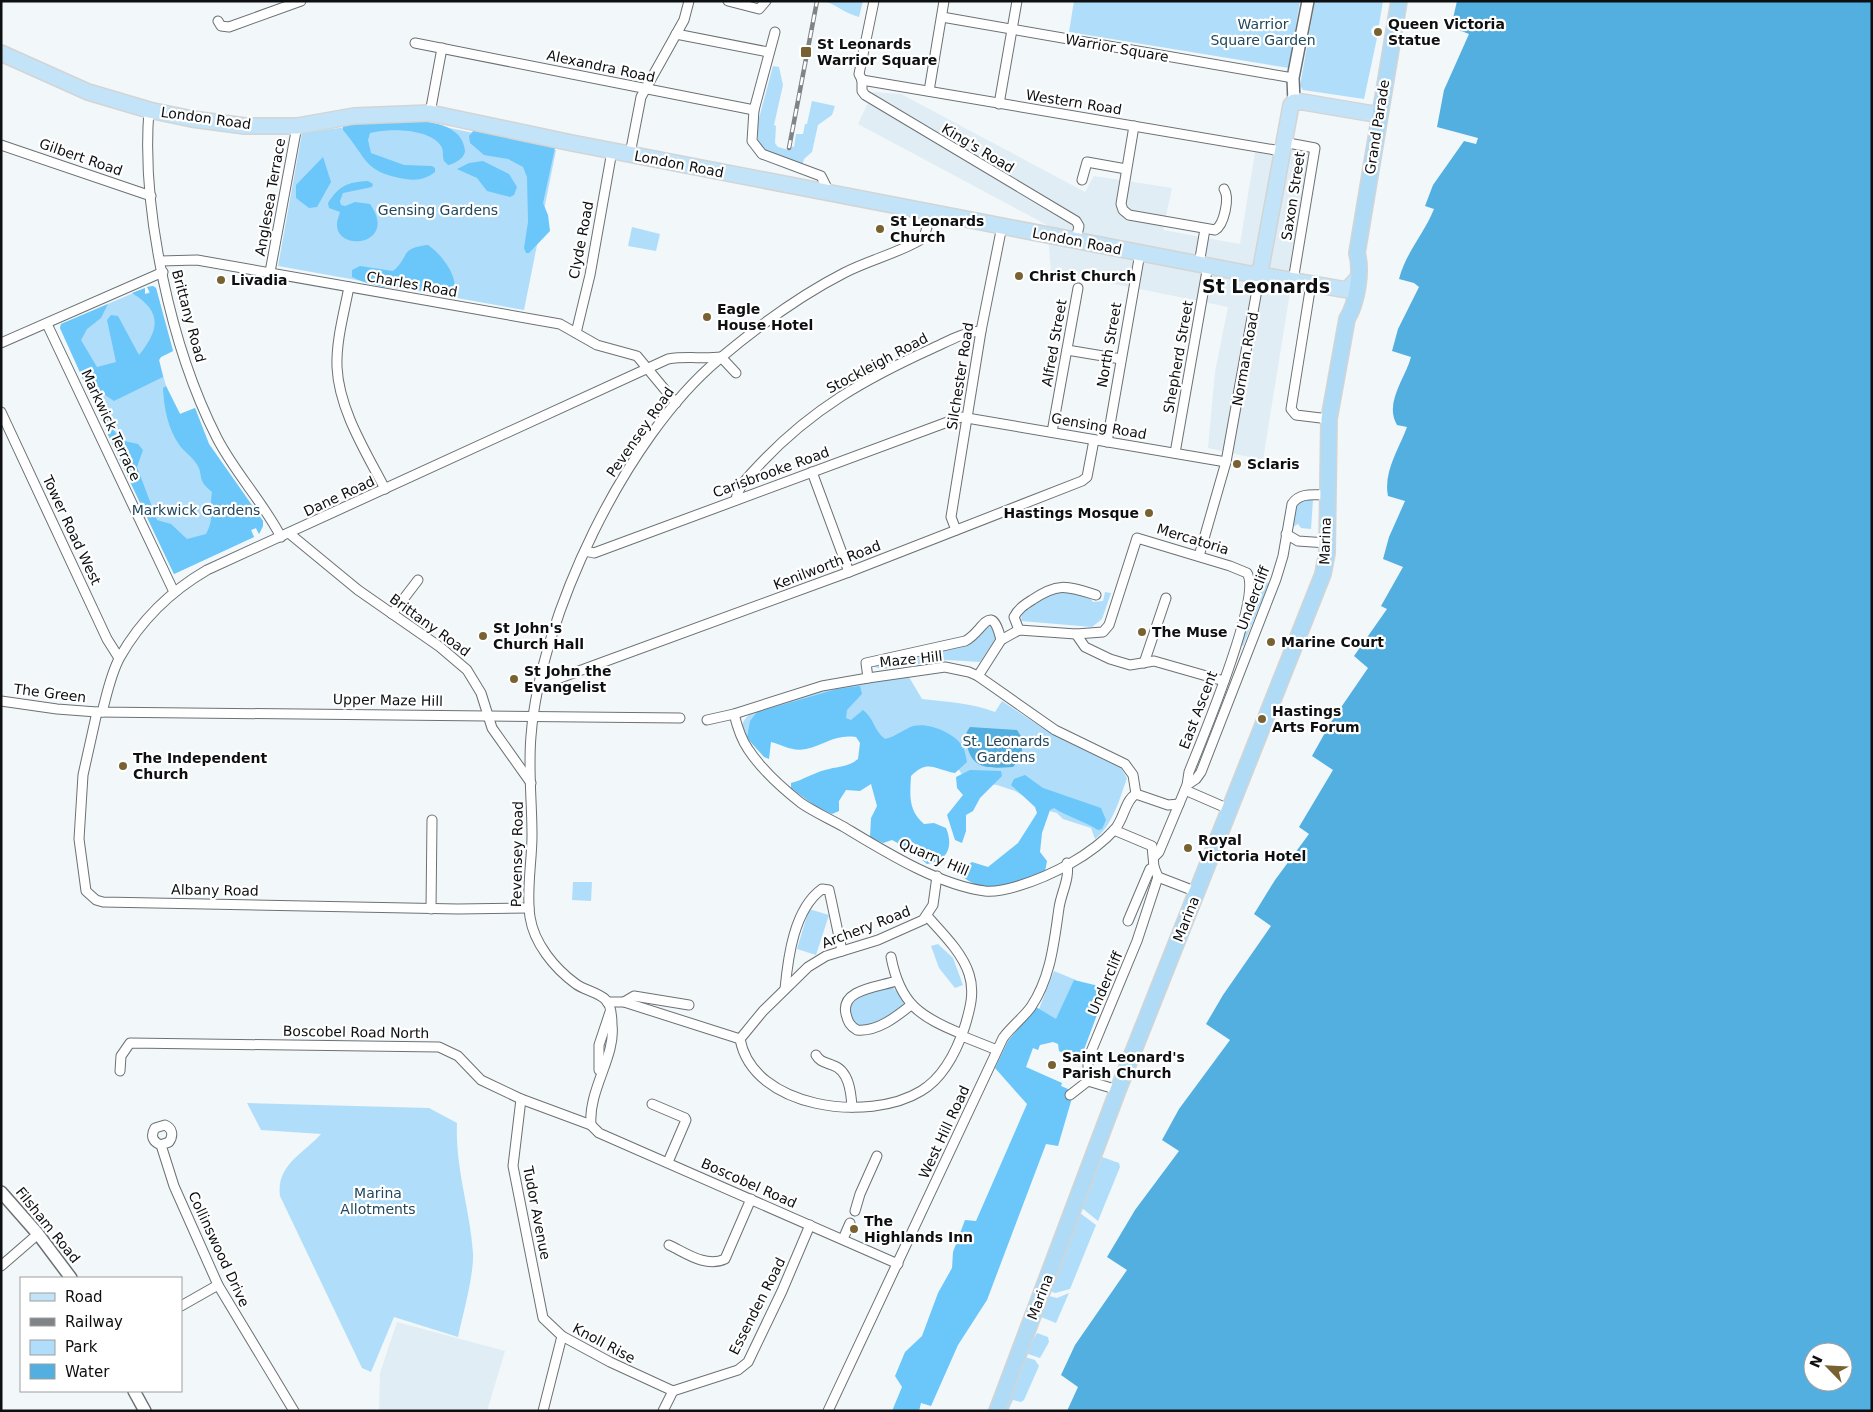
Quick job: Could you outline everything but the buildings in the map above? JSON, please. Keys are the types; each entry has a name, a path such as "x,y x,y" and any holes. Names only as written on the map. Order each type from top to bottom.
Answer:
{"highway":[{"name":"Grand Parade","path":"1329,419 1347,319 1352,311 1358,278 1357,253 1399,1"},
{"name":"Grand Parade","path":"1347,319 1344,309 1352,261 1357,253"},
{"name":"Marina","path":"997,1411 1118,1090 1319,587 1326,563 1329,419"}],"main road":[{"name":"London Road","path":"1,53 88,92 149,110 192,119 236,125 297,126 354,116 430,113 825,193 1250,274 1260,273 1266,276 1347,290"},
{"path":"1294,102 1380,115"},
{"name":"Norman Road","path":"1260,273 1289,109 1294,102"},
{"path":"1347,290 1358,278"}],"street":[{"path":"218,21 221,26 229,27 301,1"},
{"path":"630,154 645,89 684,20 689,1"},
{"path":"728,1 763,5"},
{"path":"862,80 859,74 874,1"},
{"path":"929,91 944,1"},
{"path":"999,104 1017,1"},
{"path":"1294,102 1293,78 1308,1"},
{"name":"Warrior Square","path":"942,17 1293,78"},
{"path":"775,32 768,52 754,110 751,132 755,148 772,159 821,176 826,186 825,193"},
{"path":"676,34 768,52"},
{"name":"Alexandra Road","path":"416,43 754,110"},
{"path":"430,113 442,48"},
{"name":"Western Road","path":"862,80 1134,126 1282,147"},
{"name":"King's Road","path":"862,80 862,91 865,96 1076,221 1079,226 1076,240"},
{"name":"Brittany Road","path":"149,110 146,145 151,196 160,261 177,335 218,439 281,537"},
{"name":"Anglesea Terrace","path":"270,272 297,126"},
{"path":"1134,126 1121,204 1123,210 1129,215 1214,230 1222,223 1226,198 1224,189"},
{"name":"Gilbert Road","path":"1,145 151,196"},
{"name":"Saxon Street","path":"1282,147 1315,148 1293,281"},
{"name":"Clyde Road","path":"576,333 590,275 612,151"},
{"path":"1082,180 1087,162 1126,169"},
{"name":"Pevensey Road","path":"609,1007 604,998 576,984 550,958 536,935 529,908 531,871 531,736 538,686 546,653 584,551 614,494 654,432 693,382 721,357 772,318 818,288 846,272 920,240 925,234 931,213"},
{"name":"Silchester Road","path":"956,530 952,517 981,331 1002,226"},
{"name":"Shepherd Street","path":"1175,453 1204,264 1205,229"},
{"name":"North Street","path":"1106,442 1140,253"},
{"name":"Charles Road","path":"160,261 197,260 560,324 598,345 637,356 676,402"},
{"path":"1,343 163,272"},
{"name":"Norman Road","path":"1198,556 1226,462 1260,273"},
{"path":"1311,284 1291,409 1296,415 1329,419"},
{"path":"348,287 339,338 337,368 343,398 385,489"},
{"name":"Alfred Street","path":"1052,432 1078,288"},
{"name":"Markwick Terrace","path":"47,324 174,592"},
{"name":"Stockleigh Road","path":"736,500 737,493 746,480 767,457 807,419 828,404 889,368 967,333 981,331"},
{"path":"1067,350 1121,359"},
{"path":"647,368 668,359 687,356 721,357 736,373"},
{"name":"Dane Road","path":"99,712 119,658 137,630 174,592 207,570 290,534 647,368"},
{"name":"Tower Road West","path":"1,412 106,639 119,658"},
{"name":"Gensing Road","path":"968,416 1094,440 1226,462"},
{"name":"Carisbrooke Road","path":"584,551 594,553 954,419 968,416"},
{"name":"Kenilworth Road","path":"538,686 849,572 1082,481 1087,477 1094,440"},
{"path":"812,472 849,572"},
{"name":"Undercliff","path":"1186,788 1201,772 1276,579 1295,500 1302,496 1326,495"},
{"name":"Brittany Road","path":"290,534 358,590 440,647 467,670 481,693 488,715"},
{"path":"1286,534 1298,541 1327,543"},
{"name":"Mercatoria","path":"1076,634 1099,634 1109,625 1135,540 1140,537 1243,570"},
{"name":"East Ascent","path":"1154,856 1159,852 1186,788 1189,772 1224,682 1241,627 1251,583 1249,576 1243,570"},
{"path":"392,614 418,580"},
{"path":"1019,630 1014,617 1017,610 1047,590 1066,586 1096,595"},
{"path":"1144,663 1166,598"},
{"path":"868,678 866,663 971,639 983,623 988,620 995,621 998,625 1001,640"},
{"path":"978,676 1001,640 1019,630 1076,634 1085,647 1101,656 1130,665 1149,661 1159,662 1224,682"},
{"name":"Maze Hill","path":"707,720 734,714 801,692 868,678 945,667 978,676 1049,726 1125,764 1133,775 1136,794"},
{"name":"The Green","path":"1,701 57,709 99,712"},
{"name":"Upper Maze Hill","path":"99,712 680,718"},
{"name":"Albany Road","path":"99,712 83,775 79,839 85,888 96,900 110,902 431,909 529,908"},
{"name":"Quarry Hill","path":"734,714 738,730 748,749 766,770 802,803 883,850 937,876 985,891 1001,890 1035,879 1096,847 1114,830 1131,798 1136,794"},
{"name":"Pevensey Road","path":"488,715 492,728 531,783"},
{"path":"1186,788 1231,810"},
{"path":"1136,794 1168,805 1179,804"},
{"path":"431,909 432,820"},
{"path":"1114,830 1152,846 1154,867 1158,877 1197,892"},
{"name":"West Hill Road","path":"828,1411 1003,1038 1032,1006 1052,959 1059,907 1068,871 1067,863"},
{"path":"1128,922 1150,869 1154,867"},
{"name":"Archery Road","path":"927,916 959,954 969,974 972,992 971,1004 962,1035 946,1067 922,1091 896,1103 852,1107 815,1104 772,1084 758,1072 743,1052 740,1039 785,989 808,967 826,956 892,934 927,916 933,905 937,876"},
{"name":"Undercliff","path":"1088,1081 1088,1059 1137,941 1158,877"},
{"path":"785,989 791,952 800,921 810,901 822,889 829,890 842,951"},
{"path":"891,957 896,981 911,1006 921,1015 997,1050"},
{"path":"896,981 852,994 846,1000 848,1022 857,1030 874,1028 894,1018 911,1006"},
{"path":"591,1125 590,1117 599,1078 599,1045 609,1007 634,996 689,1005"},
{"path":"624,1002 740,1039"},
{"name":"Boscobel Road North","path":"120,1071 121,1056 130,1043 439,1047 458,1056 481,1080 521,1099 591,1125"},
{"path":"816,1054 822,1062 835,1065 846,1077 850,1084 852,1107"},
{"path":"1070,1095 1088,1081 1118,1090"},
{"name":"Tudor Avenue","path":"521,1099 512,1166 534,1270 538,1302"},
{"path":"652,1104 686,1120 668,1162"},
{"name":"Boscobel Road","path":"591,1125 599,1133 898,1264"},
{"name":"Collinswood Drive","path":"161,1145 174,1186 218,1285 294,1411"},
{"path":"855,1211 860,1194 877,1156"},
{"name":"Filsham Road","path":"1,1192 38,1234 69,1277"},
{"path":"669,1245 706,1262 716,1263 725,1259 751,1199"},
{"path":"843,1239 850,1223"},
{"name":"Essenden Road","path":"673,1391 738,1370 748,1362 782,1291 810,1225"},
{"path":"1,1266 38,1234"},
{"path":"182,1305 218,1285"},
{"name":"Knoll Rise","path":"538,1302 543,1318 562,1336 610,1362 673,1391"},
{"path":"543,1411 562,1336"},
{"path":"663,1411 673,1391"},
{"path":"134,1392 143,1410"}],"shaded area":[{"path":"873,92 901,94 1085,192 1094,176 1172,188 1163,230 1240,244 1255,152 1272,155 1288,145 1313,150 1263,460 1208,448 1215,372 1228,307 1051,271 1047,225 858,124"},
{"path":"411,120 440,125 453,130 461,139 465,154 459,160 448,165 444,161 441,146 436,140 428,136 397,130 370,133 368,140 371,153 404,165 432,166 435,168 435,172 417,180 391,176 368,163 343,130 343,126 347,123"},
{"path":"474,130 553,146 555,148 543,203 548,215 550,231 529,253 526,253 524,248 528,222 527,177 523,167 508,159 484,155 470,143 469,136"},
{"path":"323,157 331,182 317,207 309,208 296,198 296,185"},
{"path":"483,161 509,174 517,187 514,195 510,197 487,191 477,178 457,169 469,163"},
{"path":"368,181 373,184 372,187 343,193 340,201 341,205 345,206 355,202 370,204 377,218 377,228 372,236 364,240 346,239 339,233 337,224 340,212 329,208 328,203 344,186 354,182"},
{"path":"428,245 448,266 454,280 454,293 441,294 385,287 360,281 352,277 352,270 360,266 393,271 413,248"},
{"path":"153,286 156,288 173,351 159,360 163,377 114,401 93,387 119,440 138,444 143,450 137,467 157,520 171,524 187,539 206,534 211,518 212,492 202,480 199,467 180,446 170,426 163,388 166,386 180,414 195,408 209,444 263,521 259,534 256,528 251,530 254,537 174,574 60,328 61,324 108,304 101,318 87,329 81,340 97,367 116,362 107,320 111,315 118,316 139,355 151,337 155,322 149,307 132,293 145,288 145,294 150,293 147,287"},
{"path":"860,686 862,694 847,710 846,718 851,720 863,710 885,739 913,726 934,727 954,737 964,749 967,762 955,773 927,767 922,768 911,776 911,802 919,819 924,824 934,823 946,828 949,847 940,860 927,864 909,849 892,840 883,843 870,837 871,818 877,806 871,784 860,791 846,790 839,801 839,811 832,814 815,806 791,788 791,783 821,771 846,765 858,759 860,743 856,737 836,738 801,750 771,742 769,759 764,757 747,738 750,721 757,712 837,689"},
{"path":"970,770 1001,771 1002,776 980,798 973,811 966,815 966,831 962,843 955,840 947,815 963,795 957,788 956,777"},
{"path":"1025,775 1043,788 1101,808 1106,820 1102,829 1098,830 1054,808 1050,810 1042,833 1040,852 1047,861 1045,872 1004,887 996,888 977,885 961,876 962,869 972,862 988,867 1018,843 1037,813 1035,807 1011,785 1014,779"},
{"path":"1074,980 1107,988 1082,1055 1071,1056 1059,1051 1058,1044 1053,1042 1040,1045 1038,1050 1033,1048 1026,1067 1062,1083 1061,1086 1068,1089 1072,1098 1058,1146 1046,1144 987,1300 958,1345 931,1406 921,1403 919,1411 892,1411 902,1387 895,1376 905,1352 922,1336 938,1293 952,1268 953,1252 965,1220 976,1221 1027,1104 995,1068 1008,1041 1036,1007 1056,1019"},
{"path":"397,1322 505,1351 487,1411 379,1411 380,1373"}],"green space":[{"path":"824,1 863,1 859,17"},
{"name":"Warrior Square Garden","path":"1074,1 1300,1 1289,68 1069,32"},
{"name":"Warrior Square Garden","path":"1315,1 1383,1 1379,25 1374,26 1371,30 1372,35 1377,38 1364,99 1303,90 1300,86"},
{"path":"773,66 779,67 783,85 774,125 776,126 775,143 778,147 789,150 790,146 794,147 796,134 803,134 805,124 807,124 812,101 835,106 832,115 818,125 812,152 804,159 802,166 763,150 758,144 758,122"},
{"name":"Gensing Gardens","path":"354,126 440,126 556,150 524,310 278,266 302,133"},
{"path":"632,227 660,234 656,251 628,246"},
{"name":"Markwick Gardens","path":"153,286 156,288 173,351 159,360 166,386 180,414 195,408 209,444 263,521 259,534 256,528 251,530 254,537 174,574 60,328 61,324 145,288 145,294 150,292 147,287"},
{"path":"1304,500 1313,500 1311,529 1301,528 1298,524 1291,528 1296,505"},
{"path":"1257,579 1269,583 1243,646 1240,645"},
{"path":"1066,589 1087,594 1093,602 1103,601 1105,592 1111,593 1102,619 1092,627 1021,621 1022,612 1047,595"},
{"path":"989,622 998,635 980,662 947,660 882,669 871,666 967,643"},
{"name":"St. Leonards Gardens","path":"909,677 922,699 968,705 995,712 1002,701 1041,727 1121,768 1127,778 1115,811 1107,826 1095,839 1091,828 1063,819 1057,813 1049,811 1015,791 997,785 966,781 956,765 918,758 869,731 761,736 748,739 743,728 746,718 756,711 774,704 797,697"},
{"path":"573,882 592,882 591,901 572,900"},
{"path":"809,909 829,915 816,955 797,949"},
{"path":"938,944 953,958 963,985 955,988 939,968 931,946"},
{"path":"1054,971 1076,980 1057,1020 1037,1014"},
{"path":"891,986 903,997 904,1006 876,1025 862,1028 852,1023 849,1005 857,996"},
{"name":"Marina Allotments","path":"247,1103 429,1108 457,1123 458,1156 473,1253 470,1283 458,1337 394,1317 371,1372 362,1368 280,1196 280,1185 286,1168 321,1134 261,1130"},
{"path":"1102,1157 1119,1163 1120,1167 1098,1221 1082,1208"},
{"path":"1080,1213 1096,1225 1070,1289 1055,1293 1050,1291"},
{"path":"1069,1293 1056,1323 1041,1317 1049,1296 1057,1298"},
{"path":"1037,1333 1048,1337 1049,1342 1040,1358 1025,1353"},
{"path":"1025,1357 1035,1360 1039,1366 1024,1400 1021,1402 1013,1400 1008,1411 1003,1411"}],"water":[{"path":"1457,1 1872,1 1872,1411 1067,1411 1078,1387 1061,1375 1075,1345 1127,1270 1107,1257 1135,1210 1179,1151 1162,1140 1179,1109 1230,1040 1206,1024 1223,995 1271,926 1254,914 1275,880 1309,834 1299,827 1333,770 1312,756 1331,722 1368,668 1354,656 1387,609 1381,606 1403,567 1383,559 1389,537 1405,501 1388,496 1387,487 1390,469 1407,427 1397,425 1394,417 1394,400 1411,357 1392,351 1398,329 1419,287 1414,283 1399,279 1406,260 1434,209 1425,206 1433,185 1464,141 1476,144 1478,138 1437,127 1444,90 1469,34 1451,27"},
{"path":"970,727 1017,730 1022,738 1022,757 1013,767 997,768 978,764 973,760 966,742 966,733"}],"railway":[{"path":"789,148 817,1"}],"place":[{"name":"Queen Victoria Statue","path":"1378,32"},
{"name":"St Leonards Warrior Square","path":"806,52"},
{"name":"St Leonards Church","path":"880,229"},
{"name":"Christ Church","path":"1019,276"},
{"name":"Livadia","path":"221,280"},
{"name":"Eagle House Hotel","path":"707,317"},
{"name":"Sclaris","path":"1237,464"},
{"name":"Hastings Mosque","path":"1149,513"},
{"name":"The Muse","path":"1142,632"},
{"name":"St John's Church Hall","path":"483,636"},
{"name":"Marine Court","path":"1271,642"},
{"name":"St John the Evangelist","path":"514,679"},
{"name":"Hastings Arts Forum","path":"1262,719"},
{"name":"The Independent Church","path":"123,766"},
{"name":"Royal Victoria Hotel","path":"1188,848"},
{"name":"Saint Leonard's Parish Church","path":"1052,1065"},
{"name":"The Highlands Inn","path":"854,1229"}],"district":[{"name":"St Leonards","path":"1266,286"}]}
